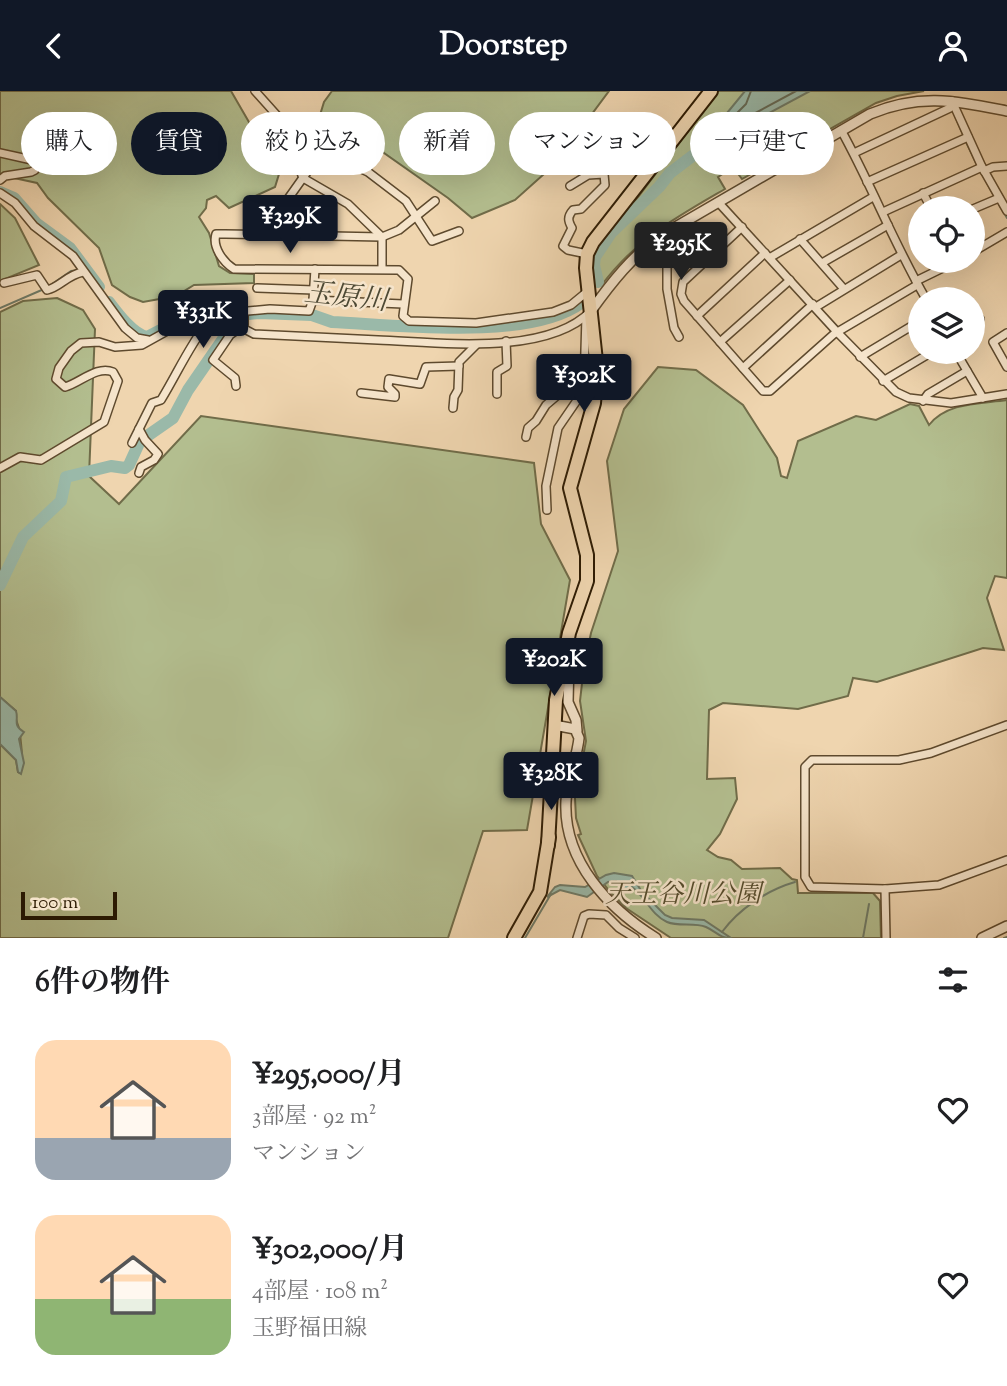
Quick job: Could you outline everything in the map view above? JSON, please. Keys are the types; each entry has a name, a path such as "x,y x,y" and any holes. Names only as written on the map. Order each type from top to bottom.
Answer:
{"main road":[{"path":"514,938 540,892 548,845 569,633 587,581 587,555 570,488 592,413 596,386 588,314 587,254 601,232 711,91"},
{"path":"558,726 575,617"}],"street":[{"path":"255,91 282,121 303,179 348,204 382,237 382,269"},
{"path":"211,319 237,325 254,334 477,345 546,336 588,314 637,255 663,234 870,114 904,102 952,100 1007,111"},
{"path":"952,100 981,169 997,199 1007,211"},
{"path":"854,153 950,109 952,100"},
{"path":"841,130 919,287"},
{"path":"867,182 966,138"},
{"path":"262,234 322,151 368,172 406,201 432,241 458,231"},
{"path":"0,153 32,160 37,165 31,172 5,176 0,180"},
{"path":"883,212 981,169 1007,166"},
{"path":"570,185 588,175 604,174 605,185 581,209 573,210 569,215 568,221 572,228 563,246 568,250 587,254"},
{"path":"0,193 15,203 34,226 74,256 125,328 142,341 156,338"},
{"path":"698,316 768,255 873,197"},
{"path":"985,204 997,199"},
{"path":"435,201 399,230 382,237 262,234 216,235 215,240 222,261 234,269 399,270 408,279 402,316 409,321 476,323 553,312 571,305 588,291"},
{"path":"718,202 883,381 909,398 923,401 951,403 1007,394"},
{"path":"821,264 888,225"},
{"path":"742,227 683,282 681,288 684,301 763,390 770,391 834,334 935,273"},
{"path":"985,245 1007,232"},
{"path":"663,234 667,289 674,328 679,337"},
{"path":"800,239 844,289"},
{"path":"743,368 815,306 901,255"},
{"path":"0,468 20,457 41,460 104,422 117,385 117,376 113,372 105,369 65,387 56,379 59,368 76,346 88,341 115,347 142,345 178,325 194,320 270,309 309,311 313,300 315,269"},
{"path":"4,283 37,275 46,289 51,290 71,274 83,272"},
{"path":"720,342 790,280"},
{"path":"257,288 314,290"},
{"path":"313,300 403,304"},
{"path":"236,386 235,378 213,360 244,314"},
{"path":"547,510 546,486 558,428 582,393 586,371 588,314"},
{"path":"132,443 142,435 152,403 161,400 185,360 189,346 211,319"},
{"path":"860,357 908,328"},
{"path":"1007,333 993,342 1007,367"},
{"path":"496,394 497,372 507,366 506,341"},
{"path":"453,408 461,358 477,345"},
{"path":"883,381 912,364"},
{"path":"963,364 983,398"},
{"path":"362,393 395,397 388,387 389,379 421,384 426,367 459,366"},
{"path":"923,401 928,394 967,370"},
{"path":"526,437 528,428 536,421 540,411 586,371"},
{"path":"139,473 141,467 154,460 158,454 142,435"},
{"path":"569,661 568,702 578,731 579,745 567,786 566,815 578,856 596,886 615,908 655,938"},
{"path":"1007,725 913,757 887,761 812,760 805,767 805,877 811,887 885,889 939,885 1007,860"},
{"path":"558,726 578,731"},
{"path":"885,889 886,938"},
{"path":"607,915 615,908"},
{"path":"577,938 584,916 589,914 607,915 619,928 635,938"},
{"path":"982,938 1007,926"},
{"path":"615,938 619,928"}],"green space":[{"path":"0,91 231,91 243,112 241,112 241,175 279,175 275,187 229,208 216,196 207,200 206,208 199,217 209,233 219,266 230,273 254,274 254,283 194,285 176,296 143,302 112,285 99,248 48,198 37,183 0,175"},
{"path":"332,91 609,91 593,112 509,112 509,175 543,175 515,200 472,218 415,175 495,175 495,112 399,112 399,164 385,154 385,112 321,112"},
{"path":"718,91 924,91 876,103 834,127 834,112 702,112"},
{"path":"690,128 690,175 721,175 718,177 725,189 642,242 601,286 591,281 591,263 599,243 617,225 655,175 676,175 676,147"},
{"path":"0,204 15,218 39,265 0,281"},
{"path":"57,298 83,310 95,329 89,476 119,504 201,416 534,463 541,524 570,580 527,830 483,831 448,938 0,938 0,744 16,760 20,773 22,758 16,711 0,697 0,312 23,301"},
{"name":"天王谷川公園","path":"658,367 696,370 743,405 777,458 781,476 787,478 798,441 856,416 876,420 910,404 919,406 929,425 936,417 954,408 1007,400 1007,578 995,576 987,598 1004,650 983,648 877,682 853,678 848,696 798,709 723,703 709,710 707,779 735,778 737,799 720,834 707,850 718,857 731,860 742,869 780,868 797,880 798,893 873,893 880,901 881,938 671,938 626,908 611,893 597,876 578,835 581,834 576,818 575,798 586,741 580,701 584,666 591,633 618,551 607,461 624,409"}],"water":[{"path":"745,91 810,91 771,112 728,112"},
{"path":"0,697 16,711 17,725 24,732 19,739 24,763 21,774 18,772 16,760 0,744"},
{"path":"614,873 632,876 642,892 665,915 704,920 731,938 701,926 667,922 657,915 632,887 629,890 623,889 616,881 608,882 587,897 560,890 547,897 560,885 585,887"}],"waterway":[{"path":"955,116 964,137"},
{"path":"966,142 977,165"},
{"path":"598,282 595,257 611,233 670,173 690,158"},
{"path":"980,170 994,196"},
{"name":"玉原川","path":"0,192 14,198 36,223 70,248 99,287"},
{"path":"997,201 1007,218"},
{"path":"52,284 71,271 79,270"},
{"path":"0,308 44,289"},
{"name":"玉原川","path":"109,302 131,328 147,337 176,322 259,313 312,315 332,322 391,326 496,327 558,315 581,303"},
{"path":"0,585 23,537 61,501 66,477 111,466 125,468 129,465 140,441 173,418 188,390 239,316"},
{"path":"722,932 754,901 795,882"},
{"path":"525,938 551,894"},
{"path":"863,938 869,904"}]}
